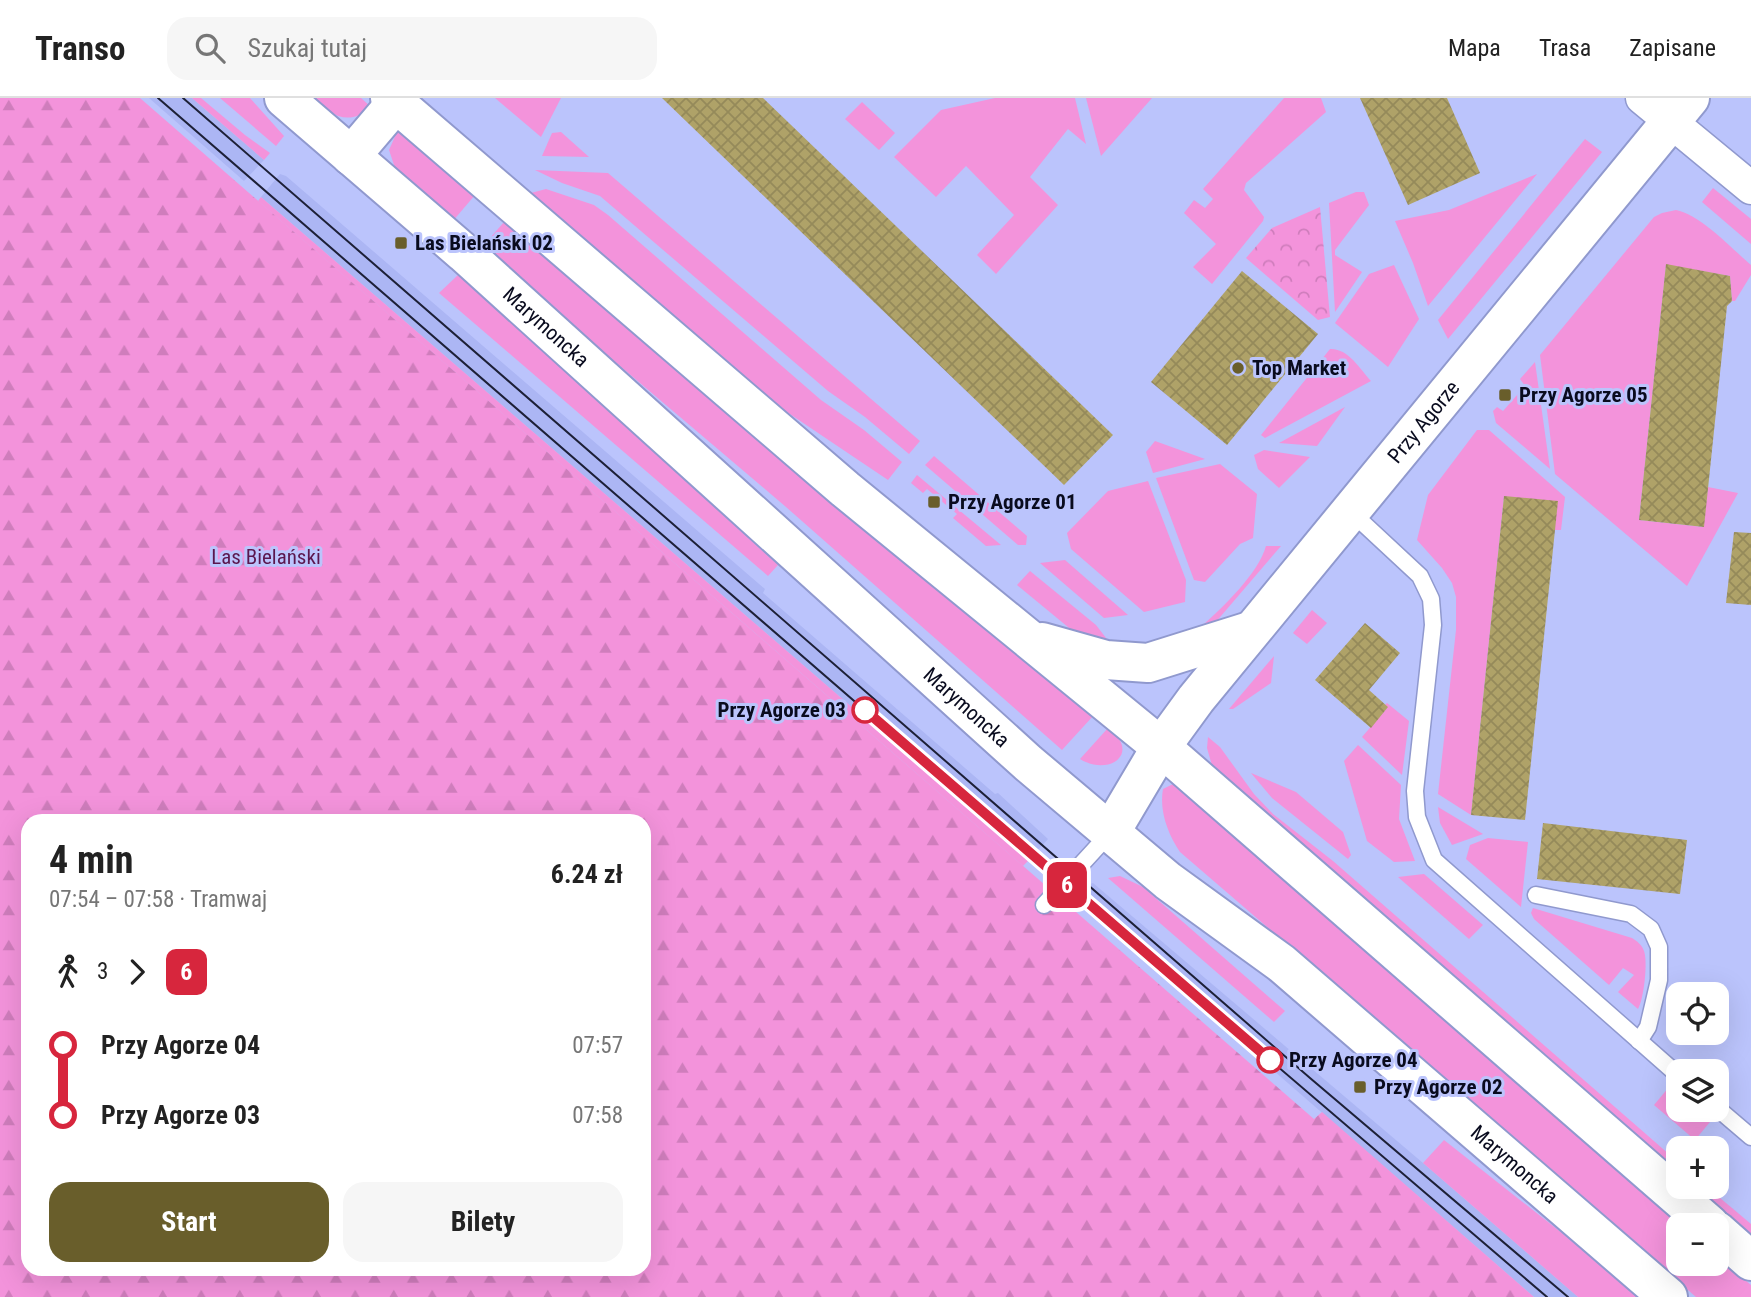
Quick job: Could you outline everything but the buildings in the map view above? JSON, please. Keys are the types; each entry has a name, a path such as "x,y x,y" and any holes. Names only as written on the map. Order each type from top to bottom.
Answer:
{"main road":[{"name":"Marymoncka","path":"284,98 464,253 1028,763 1168,881 1281,963 1668,1297"},
{"path":"351,156 393,101 845,489 1161,747 1696,1213"},
{"name":"Przy Agorze","path":"1110,833 1161,747 1191,705 1350,511 1667,106"},
{"path":"1030,639 1106,660 1148,663 1250,631"},
{"path":"1729,1242 1751,1261"}],"street":[{"path":"1667,106 1751,188"}],"lane":[{"path":"1350,511 1420,576 1432,599 1433,625 1415,791 1418,817 1434,860 1666,1065"},
{"path":"1044,905 1110,833"},
{"path":"1535,895 1631,914 1651,929 1659,947 1659,979 1648,1027 1639,1041"},
{"path":"1729,1118 1751,1137"}],"shaded area":[{"path":"149,98 192,98 264,160 244,181"},
{"path":"280,174 286,176 765,589 763,593 995,794 998,793 1048,839 1029,860 261,197"},
{"path":"1093,883 1578,1297 1534,1297 1068,892"}],"green space":[{"name":"Las Bielański","path":"0,98 140,98 1314,1119 1322,1112 1534,1297 0,1297"},
{"path":"192,98 201,98 270,153 264,160"},
{"path":"220,98 250,98 284,136 276,146"},
{"path":"311,98 361,98 371,107 355,117 347,118 332,113"},
{"path":"495,98 561,98 541,137"},
{"path":"995,98 1075,98 1086,144 1068,129 1030,177 1058,205 996,274 977,255 1014,215 966,166 936,197 894,157 941,110"},
{"path":"1086,98 1152,98 1101,156"},
{"path":"1284,98 1321,98 1326,112 1246,183 1244,190 1264,217 1263,221 1212,284 1193,267 1216,244 1184,213 1194,200 1205,208 1213,199 1203,189"},
{"path":"862,102 895,133 879,150 845,119"},
{"path":"397,132 402,132 475,195 452,222 395,168 389,150"},
{"path":"561,132 589,157 542,156 552,133"},
{"path":"1585,139 1602,152 1448,339 1438,320"},
{"path":"535,170 608,173 920,441 909,454 865,417 828,391 600,196"},
{"path":"1537,174 1428,306 1395,221 1449,210"},
{"path":"1713,188 1751,219 1751,244 1702,202"},
{"path":"546,189 594,205 608,215 821,400 864,430 902,462 888,480 769,400 527,194"},
{"path":"1356,192 1364,192 1369,205 1335,250 1335,255 1362,272 1335,312 1329,203"},
{"path":"261,197 1029,860 1023,866 258,201"},
{"path":"1320,207 1330,317 1318,320 1246,258 1272,228"},
{"path":"1676,210 1705,225 1751,265 1751,275 1735,301 1732,301 1730,276 1666,265 1639,520 1703,527 1708,487 1738,493 1687,586 1555,474 1540,355 1654,217"},
{"path":"505,221 811,484 1094,715 1062,750 786,507 481,248"},
{"path":"1394,265 1419,319 1388,367 1335,323 1369,274"},
{"path":"459,274 778,565 768,576 439,293"},
{"path":"1330,349 1348,356 1371,381 1265,438 1261,435"},
{"path":"1535,362 1550,469 1496,423 1493,411 1497,407 1503,411 1525,386 1520,379"},
{"path":"1345,407 1317,446 1279,443"},
{"path":"1477,430 1489,430 1565,497 1561,530 1555,530 1504,496 1471,815 1438,794 1456,630 1456,597 1452,583 1442,568 1417,540 1428,495"},
{"path":"1155,441 1205,459 1153,473 1146,452"},
{"path":"1264,450 1310,457 1279,488 1258,469 1254,455"},
{"path":"934,456 1027,536 1026,545 1018,545 925,465"},
{"path":"1220,464 1257,494 1253,538 1240,544 1205,582 1194,580 1156,478"},
{"path":"917,475 1001,545 986,546 953,518 957,514 927,489 923,493 911,483"},
{"path":"1148,481 1186,580 1185,602 1144,612 1071,549 1067,533 1108,491"},
{"path":"1266,546 1281,546 1209,630 1202,626 1248,579"},
{"path":"1065,560 1128,615 1104,618 1040,563"},
{"path":"1030,571 1096,625 1113,647 1074,632 1017,585"},
{"path":"1312,610 1327,623 1307,644 1293,633"},
{"path":"1274,656 1271,683 1233,709 1229,709"},
{"path":"1387,703 1409,721 1402,775 1362,737 1387,708"},
{"path":"1108,728 1118,737 1122,746 1122,754 1118,760 1101,765 1080,759"},
{"path":"1208,737 1220,747 1254,794 1273,814 1333,861 1666,1152 1666,1163 1213,769 1207,748"},
{"path":"1358,745 1401,785 1399,819 1415,861 1394,862 1367,841 1344,761"},
{"path":"1251,773 1296,792 1343,832 1351,855 1348,859 1272,798"},
{"path":"1175,783 1668,1213 1666,1213 1666,1271 1180,852 1163,814 1163,789"},
{"path":"1438,807 1483,834 1452,845 1440,823"},
{"path":"1488,838 1528,842 1521,907 1466,859 1470,845"},
{"path":"1424,874 1483,925 1469,939 1398,877"},
{"path":"1120,876 1143,887 1285,1011 1274,1022 1108,878"},
{"path":"1533,908 1632,938 1639,943 1646,963 1644,989 1638,1009 1618,992 1634,975 1623,968 1609,985 1534,919 1531,913"},
{"path":"1666,1091 1666,1115 1654,1105"},
{"path":"1674,1122 1710,1122 1698,1136 1690,1136"},
{"path":"1444,1140 1562,1233 1637,1297 1578,1297 1423,1163"},
{"path":"1707,1199 1721,1199 1751,1224 1751,1236 1729,1217 1729,1213 1724,1213"},
{"path":"1729,1266 1751,1285 1751,1297 1696,1297 1672,1276 1729,1276"}],"tram line":[{"path":"158,98 1152,959 1547,1297"},
{"path":"183,98 1310,1078 1568,1297"},
{"name":"6","path":"865,710 1270,1060"}],"place":[{"name":"Las Bielański 02","path":"401,243"},
{"name":"Top Market","path":"1238,368"},
{"name":"Przy Agorze 05","path":"1505,395"},
{"name":"Przy Agorze 01","path":"934,502"},
{"name":"Przy Agorze 03","path":"865,710"},
{"name":"Przy Agorze 04","path":"1270,1060"},
{"name":"Przy Agorze 02","path":"1360,1087"}]}
